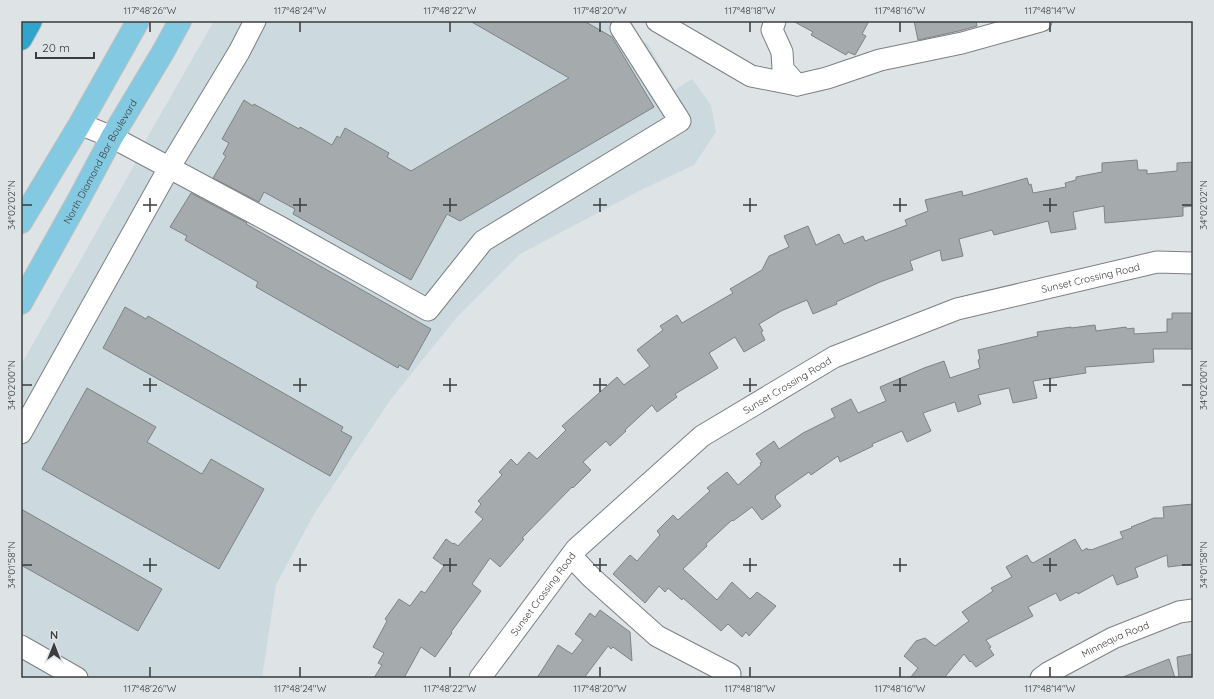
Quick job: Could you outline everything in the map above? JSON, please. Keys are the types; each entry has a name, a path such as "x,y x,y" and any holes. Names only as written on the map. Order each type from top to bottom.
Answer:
{"highway":[{"path":"21,39 31,21"}],"main road":[{"path":"21,222 80,124 138,21"},
{"name":"North Diamond Bar Boulevard","path":"21,303 112,137 180,21"}],"street":[{"path":"21,433 169,168 255,21"},
{"path":"657,21 751,76 797,85 827,78 880,60 962,43 1041,21"},
{"path":"775,21 772,30 782,52 783,69 797,85"},
{"path":"80,124 112,137 280,227 428,310 483,241 680,121 618,23"},
{"name":"Sunset Crossing Road","path":"480,678 576,549 702,436 834,357 956,309 1157,262 1193,263"},
{"path":"571,556 592,578 657,636 730,674"},
{"name":"Minnequa Road","path":"1041,678 1113,638 1179,612 1193,610"},
{"path":"21,646 77,678"}],"shaded area":[{"path":"214,21 606,21 648,44 675,90 692,79 711,105 716,132 694,165 641,190 520,254 457,317 391,399 314,514 276,585 262,678 21,678 21,365 136,162 139,152"}],"building":[{"path":"470,21 584,21 612,37 654,107 460,221 447,214 411,280 293,214 295,209 264,192 259,202 213,178 226,156 223,154 229,143 222,139 244,100 299,129 300,127 332,145 337,136 340,138 345,128 389,153 387,157 411,171 569,78"},
{"path":"793,21 869,21 862,34 866,36 855,55 848,52 846,55 811,35 813,32"},
{"path":"914,21 976,21 977,26 918,40"},
{"path":"1137,160 1138,170 1147,170 1147,174 1177,171 1177,163 1193,162 1193,206 1183,207 1183,216 1105,223 1104,206 1073,212 1076,229 1051,233 1048,221 994,235 992,230 959,239 963,256 942,261 940,250 910,261 913,270 880,282 836,302 837,304 813,314 807,300 781,311 759,324 763,331 761,332 765,340 744,352 735,337 709,353 718,368 675,394 677,397 657,412 652,405 610,446 606,441 583,462 591,470 573,488 572,487 522,538 524,539 500,567 490,558 472,584 481,591 435,657 421,647 404,678 374,678 382,665 378,663 384,653 373,647 387,621 385,619 399,599 410,606 421,591 425,593 444,566 433,558 446,539 458,546 483,519 475,512 481,504 478,501 502,475 499,472 511,459 517,465 529,452 537,459 566,430 562,426 617,377 624,385 650,366 637,350 663,330 660,326 677,315 682,323 733,293 730,289 762,270 769,256 789,247 784,236 808,226 816,245 839,234 844,244 863,236 865,241 907,225 905,220 928,211 925,200 962,191 963,196 1027,178 1029,185 1031,184 1033,193 1066,187 1065,183 1076,180 1076,177 1102,172 1102,163"},
{"path":"191,193 247,223 246,224 431,329 408,370 399,365 398,368 256,287 258,282 185,240 187,236 170,227"},
{"path":"125,307 146,319 148,316 343,427 341,431 352,437 330,476 103,348"},
{"path":"1172,313 1193,313 1193,349 1153,349 1154,362 1085,367 1086,373 1033,381 1037,398 1013,403 1009,388 978,395 981,404 958,412 955,402 923,413 931,431 907,442 902,431 872,444 873,446 840,462 838,456 811,475 809,472 775,496 781,506 762,520 752,507 733,521 732,520 706,544 707,546 683,569 717,600 732,582 750,599 757,592 776,606 749,636 746,632 742,637 728,624 721,631 683,598 682,600 668,588 665,592 659,586 645,603 613,574 630,555 637,561 660,535 657,531 673,515 678,520 710,491 707,488 727,472 738,485 761,465 760,463 762,462 756,454 774,441 779,449 803,433 835,417 831,409 851,399 858,413 886,401 880,387 944,361 950,378 980,368 978,350 1038,336 1037,332 1095,325 1096,331 1126,327 1127,329 1134,328 1134,334 1167,332 1167,319 1172,319"},
{"path":"87,388 156,427 147,442 202,474 211,459 264,489 219,569 42,469"},
{"path":"1193,504 1193,564 1168,567 1167,555 1135,568 1138,577 1117,585 1113,575 1078,594 1077,592 1060,601 1056,593 1028,607 1033,616 986,640 994,655 976,667 964,654 944,678 910,678 918,668 904,656 916,641 925,638 935,646 969,621 962,612 993,591 991,588 1012,577 1006,567 1027,555 1033,563 1075,539 1082,551 1087,548 1088,550 1091,550 1123,538 1120,532 1132,528 1131,527 1154,518 1164,518 1163,507"},
{"path":"21,509 162,589 138,631 21,565"},
{"path":"600,610 630,632 632,661 613,647 611,649 608,646 584,678 537,678 558,645 572,654 583,640 575,634 590,613 595,617"},
{"path":"1193,654 1193,678 1179,678 1177,657"},
{"path":"1169,659 1175,678 1123,678 1123,677"}]}
